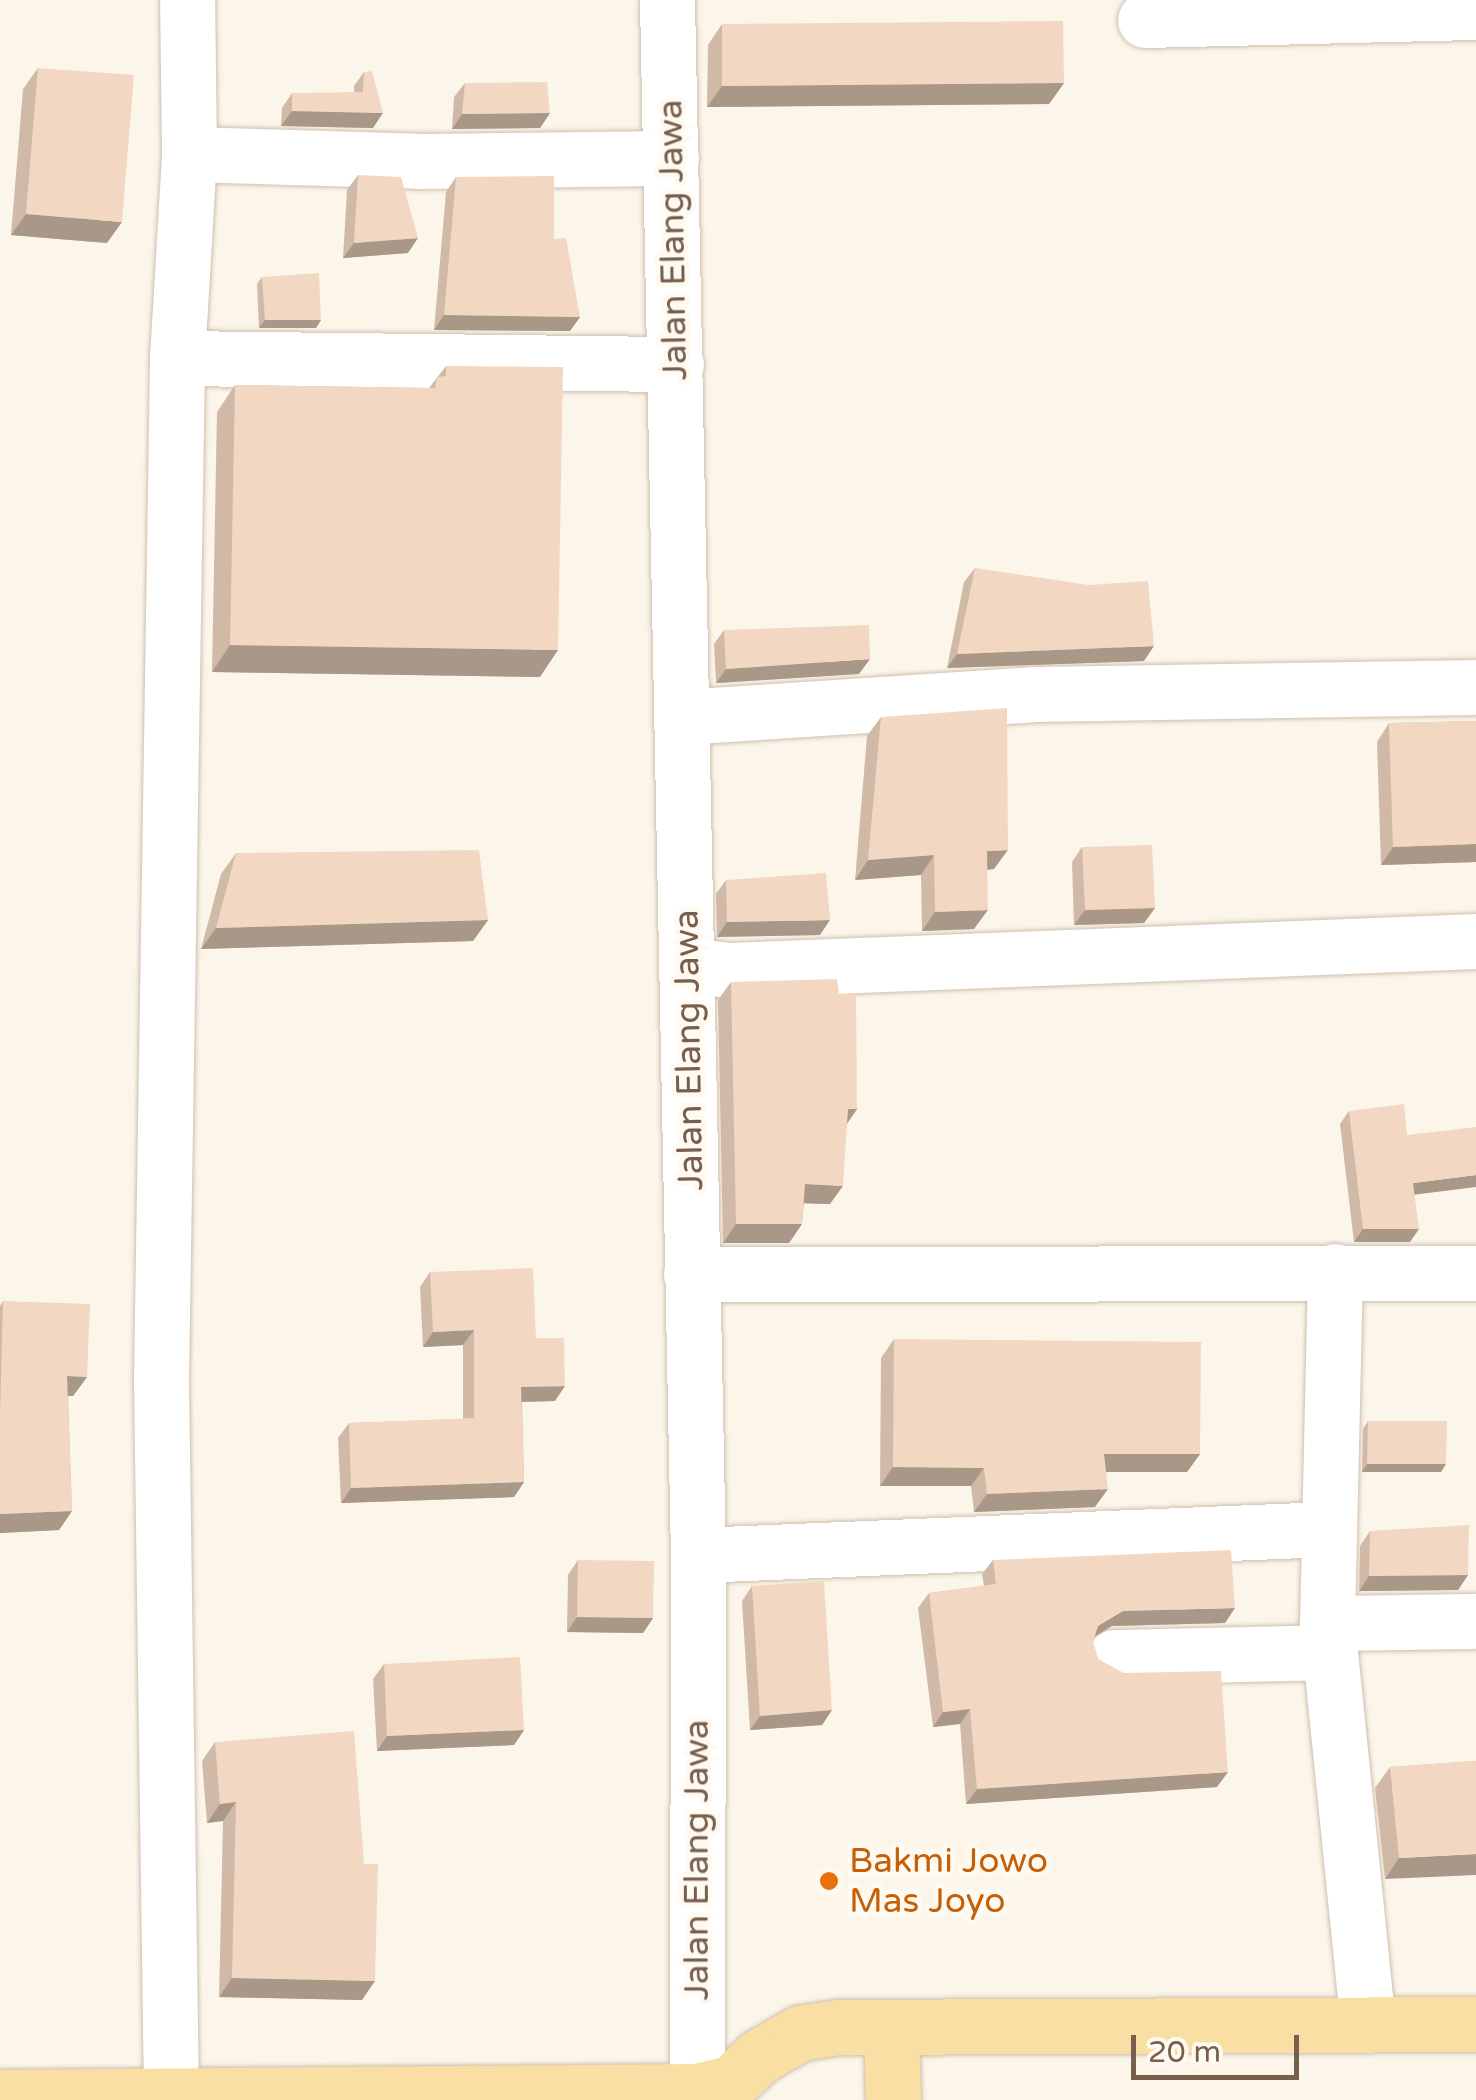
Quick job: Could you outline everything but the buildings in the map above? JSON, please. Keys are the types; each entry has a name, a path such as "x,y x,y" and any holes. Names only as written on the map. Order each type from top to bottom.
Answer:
{"main road":[{"path":"0,2097 696,2096 732,2083 760,2056 800,2034 891,2027 1476,2024"},
{"path":"891,2027 893,2100"}],"street":[{"path":"171,2098 161,1379 177,358 189,154 186,0"},
{"name":"Jalan Elang Jawa","path":"667,0 698,1554 696,2096"},
{"path":"1145,20 1476,12"},
{"path":"189,154 419,161 671,158"},
{"path":"177,358 676,364"},
{"path":"681,717 1036,694 1476,686"},
{"path":"689,965 729,970 1476,941"},
{"path":"1335,1271 1325,1530 1327,1638 1368,2024"},
{"path":"691,1274 1476,1273"},
{"path":"698,1554 1325,1530"},
{"path":"1114,1657 1476,1621"}],"place":[{"name":"Bakmi Jowo Mas Joyo","path":"829,1881"}]}
